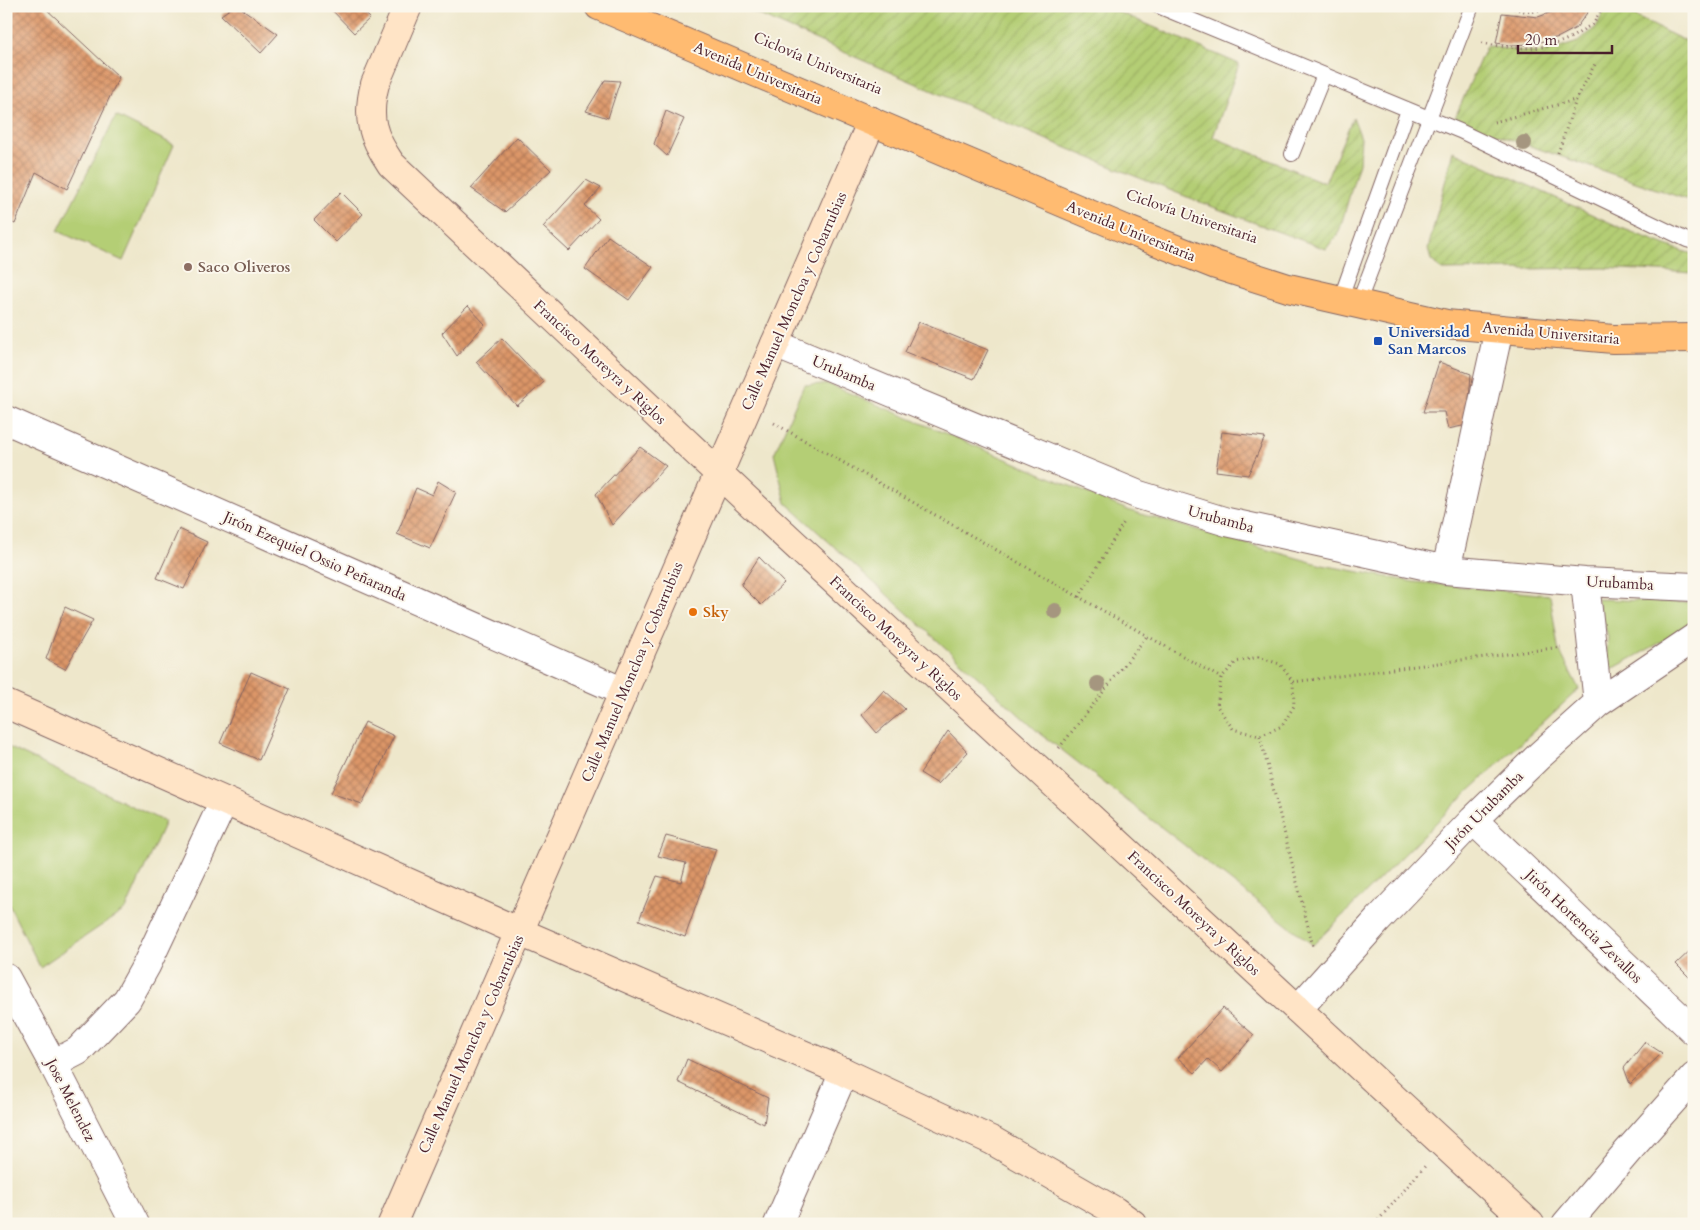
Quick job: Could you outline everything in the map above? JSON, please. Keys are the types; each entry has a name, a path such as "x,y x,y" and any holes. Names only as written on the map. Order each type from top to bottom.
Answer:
{"main road":[{"name":"Avenida Universitaria","path":"599,6 1125,229 1216,265 1288,288 1446,324 1613,340 1694,338"}],"street":[{"name":"Francisco Moreyra y Riglos","path":"408,6 375,84 371,98 371,124 374,135 390,164 719,473 1530,1224"},
{"name":"Calle Manuel Moncloa y Cobarrubias","path":"392,1224 872,121"},
{"path":"1446,570 1499,329"},
{"name":"Urubamba","path":"775,344 1139,496 1227,522 1446,570 1585,582 1694,587"},
{"name":"Jirón Ezequiel Ossio Peñaranda","path":"6,420 624,692"},
{"path":"1585,582 1598,703"},
{"name":"Jirón Urubamba","path":"1298,1009 1378,920 1474,820 1539,756 1598,703 1694,638"},
{"path":"6,704 520,932 844,1072 994,1141 1115,1211 1133,1224"},
{"path":"53,1064 78,1051 126,1000 146,966 224,801"},
{"name":"Jirón Hortencia Zevallos","path":"1474,820 1694,1031"},
{"name":"Jose Melendez","path":"6,978 53,1064 135,1224"},
{"path":"778,1224 844,1072"},
{"path":"1566,1224 1694,1077"}],"lane":[{"path":"1158,6 1460,131 1550,176 1694,242"},
{"path":"1349,302 1429,118 1472,6"},
{"path":"1292,154 1324,75"},
{"path":"1349,302 1408,110"}],"path":[{"path":"1509,6 1523,12 1538,12 1547,6"},
{"path":"1482,43 1503,47 1534,49 1555,44 1577,35 1595,22 1602,6"},
{"path":"1550,176 1576,100 1596,64"},
{"path":"1460,131 1576,100"},
{"path":"747,408 1221,678"},
{"path":"1079,597 1139,496"},
{"path":"1041,772 1146,636"},
{"path":"1293,682 1592,643"},
{"path":"1258,657 1280,664 1293,682 1294,706 1282,726 1260,736 1233,729 1217,706 1221,678 1236,662 1258,657"},
{"path":"1260,736 1313,945 1311,954"},
{"path":"1375,1224 1444,1144"}],"green space":[{"path":"739,6 1105,6 1239,64 1213,137 1325,183 1353,117 1361,138 1359,163 1339,232 1326,249 1251,222 1030,133"},
{"path":"1607,6 1614,6 1681,39 1694,42 1694,202 1454,120 1486,46 1537,53 1578,42 1596,27"},
{"path":"116,116 174,145 123,261 58,231"},
{"path":"1453,151 1624,229 1694,254 1694,273 1603,268 1442,270 1431,260 1428,249"},
{"path":"828,384 1130,511 1322,565 1414,582 1550,595 1558,648 1579,689 1457,802 1313,945 1036,730 786,503 774,454 804,385"},
{"path":"1597,599 1694,603 1694,624 1605,673 1608,637"},
{"path":"6,746 165,822 126,909 40,967 6,899"}],"building":[{"path":"6,6 43,6 119,77 67,189 36,172 15,224 6,220"},
{"path":"234,6 238,6 278,34 261,53 221,15"},
{"path":"328,6 357,6 370,18 354,33"},
{"path":"1559,6 1592,6 1576,28 1559,37 1532,44 1511,45 1496,43 1502,13 1538,17 1552,12"},
{"path":"605,80 620,81 608,118 586,111"},
{"path":"666,111 684,119 667,156 654,144"},
{"path":"517,137 551,170 505,212 471,188"},
{"path":"586,180 601,188 585,206 599,219 569,251 543,227"},
{"path":"341,192 363,214 336,242 314,220"},
{"path":"608,236 653,267 629,300 585,269"},
{"path":"468,306 485,324 457,356 442,333"},
{"path":"919,322 988,350 974,379 905,352"},
{"path":"502,338 544,382 517,406 476,362"},
{"path":"1439,362 1471,374 1467,425 1448,429 1444,412 1423,412"},
{"path":"1222,432 1265,437 1248,475 1216,471"},
{"path":"640,447 666,466 612,525 596,494"},
{"path":"438,481 456,492 430,548 397,534 416,488 432,495"},
{"path":"179,529 207,542 184,589 157,578"},
{"path":"759,557 784,583 761,605 741,585"},
{"path":"65,607 93,620 65,669 46,659"},
{"path":"251,672 290,689 259,760 220,743"},
{"path":"884,690 905,709 877,733 862,715"},
{"path":"365,722 394,736 362,804 331,793"},
{"path":"948,731 968,752 938,784 920,773"},
{"path":"666,836 716,849 685,937 639,920 657,876 681,882 686,863 658,856"},
{"path":"1694,947 1694,982 1676,964"},
{"path":"1223,1008 1254,1035 1222,1072 1208,1059 1195,1073 1178,1058"},
{"path":"1645,1042 1662,1053 1630,1084 1624,1068"},
{"path":"687,1059 768,1098 764,1124 678,1082"}],"place":[{"name":"Saco Oliveros","path":"188,267"},
{"name":"Universidad San Marcos","path":"1378,341"},
{"name":"Sky","path":"693,612"}]}
